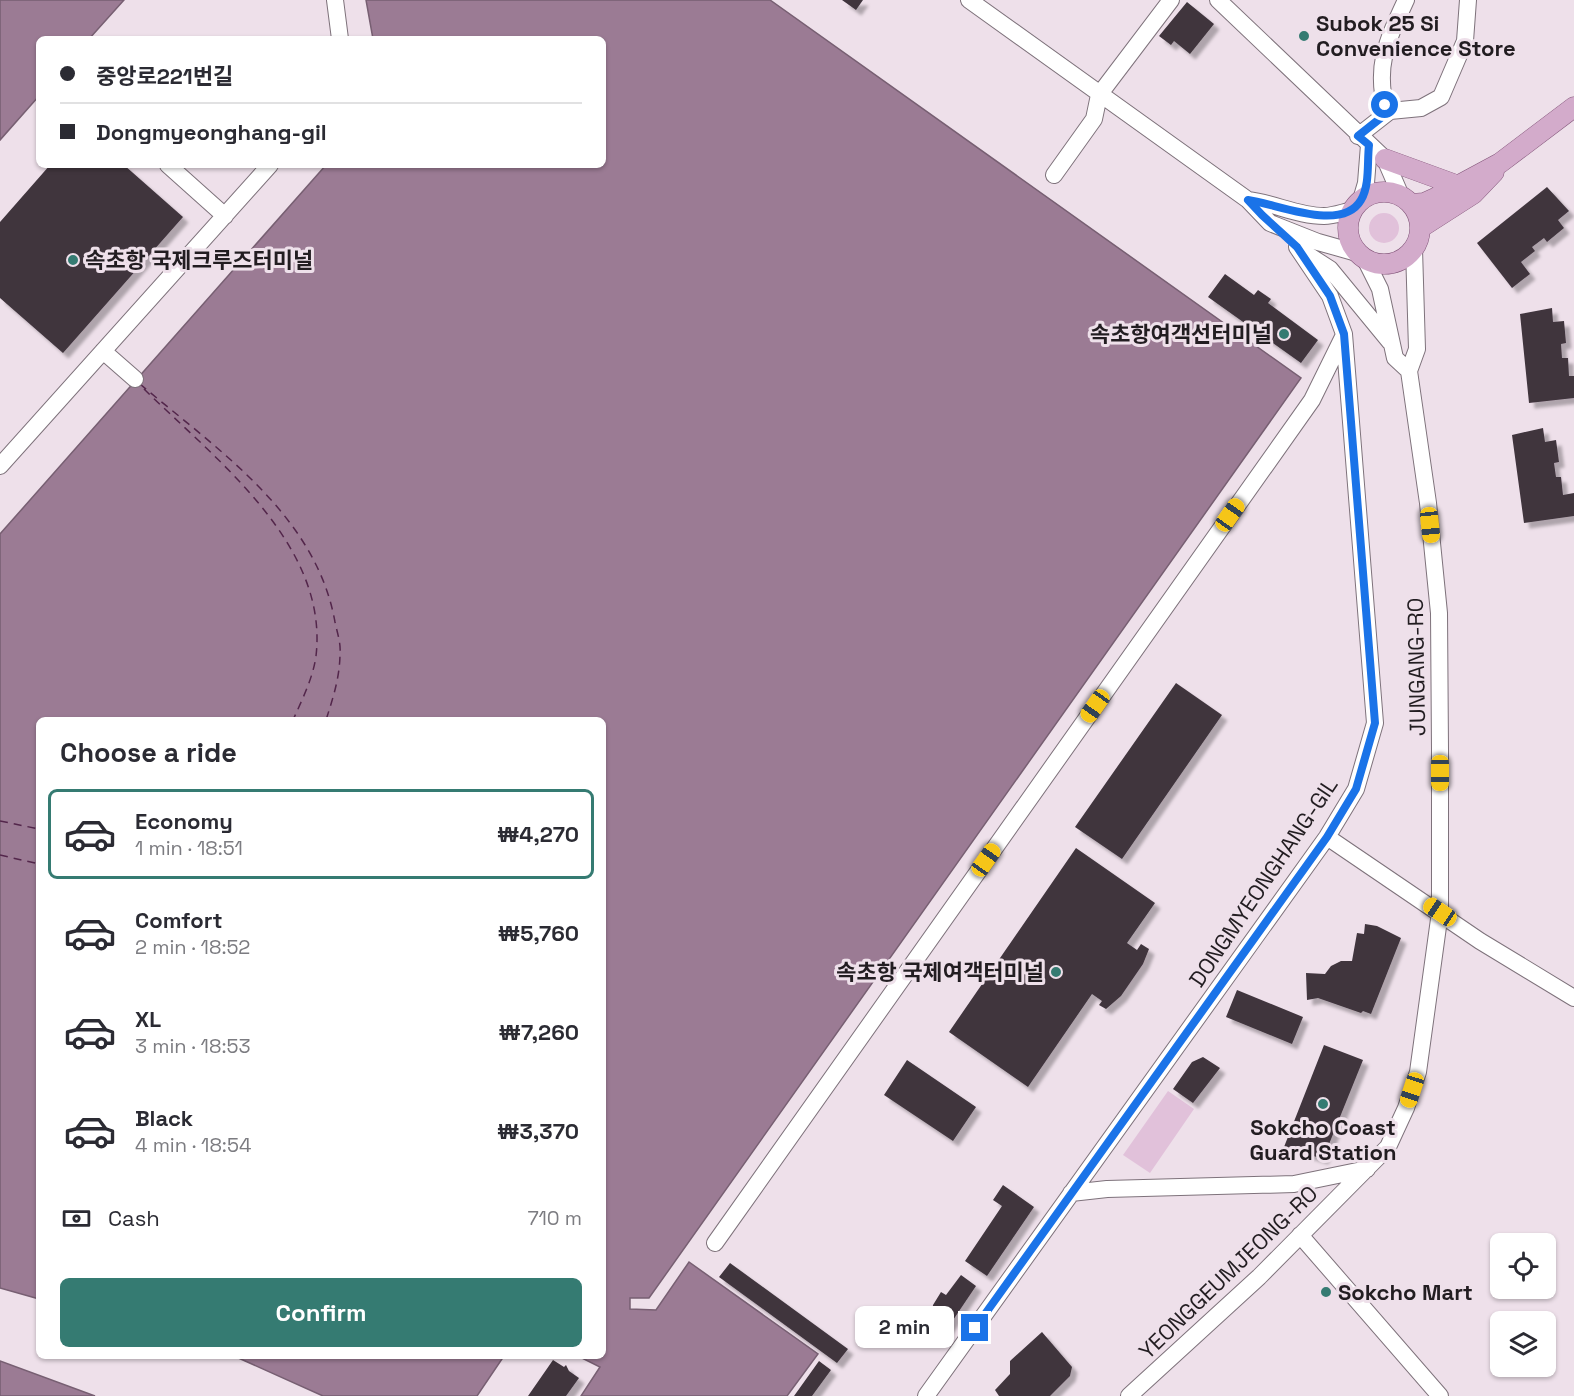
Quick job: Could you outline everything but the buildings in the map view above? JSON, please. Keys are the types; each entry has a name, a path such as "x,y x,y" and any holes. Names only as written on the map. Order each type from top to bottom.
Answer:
{"main road":[{"path":"1406,200 1419,219 1420,228 1414,249 1397,262 1386,264 1361,256 1348,232 1357,205 1373,193 1388,192 1406,200 1424,203 1500,163 1574,107"},
{"path":"1384,159 1459,186"},
{"path":"1420,228 1489,181 1500,163"}],"street":[{"path":"335,0 340,36"},
{"path":"969,0 1248,200 1297,247 1330,269 1390,342"},
{"path":"1054,175 1094,119 1099,95 1171,0"},
{"path":"1218,0 1384,159 1406,200"},
{"path":"1387,113 1382,94 1381,69 1385,46 1406,0"},
{"path":"1248,200 1270,202 1303,214 1324,216 1357,205 1366,183 1364,141 1387,113 1421,108 1437,102 1444,92 1465,41 1468,0"},
{"path":"171,168 225,216"},
{"path":"0,466 267,168"},
{"path":"1270,223 1361,256 1380,289 1395,358 1409,371 1417,349 1414,249"},
{"name":"DONGMYEONGHANG-GIL","path":"926,1396 1327,837 1356,789 1375,723 1344,334 1330,296 1297,247"},
{"path":"715,1243 1312,400 1344,334"},
{"path":"104,351 135,379"},
{"name":"JUNGANG-RO","path":"1409,371 1428,503 1438,613 1440,912"},
{"path":"1327,837 1480,941 1574,998"},
{"name":"YEONGGEUMJEONG-RO","path":"1130,1396 1300,1236 1388,1147 1406,1108 1418,1072 1440,912"},
{"path":"1071,1193 1107,1189 1293,1184 1368,1169"},
{"path":"1300,1236 1440,1396"}],"shaded area":[{"path":"0,0 124,0 92,36 36,36 36,99 0,140"},
{"path":"366,0 770,0 1301,378 649,1298 630,1298 630,1309 656,1310 689,1262 818,1354 787,1396 581,1396 600,1367 584,1359 606,1359 606,717 36,717 36,1298 0,1288 0,534 323,168 606,168 606,36 372,36"},
{"path":"1384,213 1395,217 1399,228 1395,239 1384,243 1373,239 1369,228 1373,217"},
{"path":"1168,1091 1194,1109 1150,1173 1123,1155"},
{"path":"241,1359 502,1359 477,1396 323,1396"},
{"path":"0,1361 95,1396 0,1396"}],"ferry route":[{"path":"140,384 201,434 260,488 286,517 307,549 324,584 340,645 337,679 327,717"},
{"path":"144,389 203,444 262,507 286,541 305,577 315,615 316,656 310,681 294,717"},
{"path":"0,821 36,828"},
{"path":"0,855 36,863"}],"place":[{"name":"Subok 25 Si Convenience Store","path":"1304,36"},
{"name":"속초항 국제크루즈터미널","path":"73,260"},
{"name":"속초항여객선터미널","path":"1284,334"},
{"name":"속초항 국제여객터미널","path":"1056,972"},
{"name":"Sokcho Coast Guard Station","path":"1323,1104"},
{"name":"Sokcho Mart","path":"1326,1292"}],"route":[{"path":"975,1328 1327,837 1356,789 1375,723 1344,334 1339,315 1330,296 1297,247 1248,200 1270,202 1303,214 1324,216 1353,210 1361,200 1366,183 1369,145 1358,136 1387,113 1385,105"}]}
